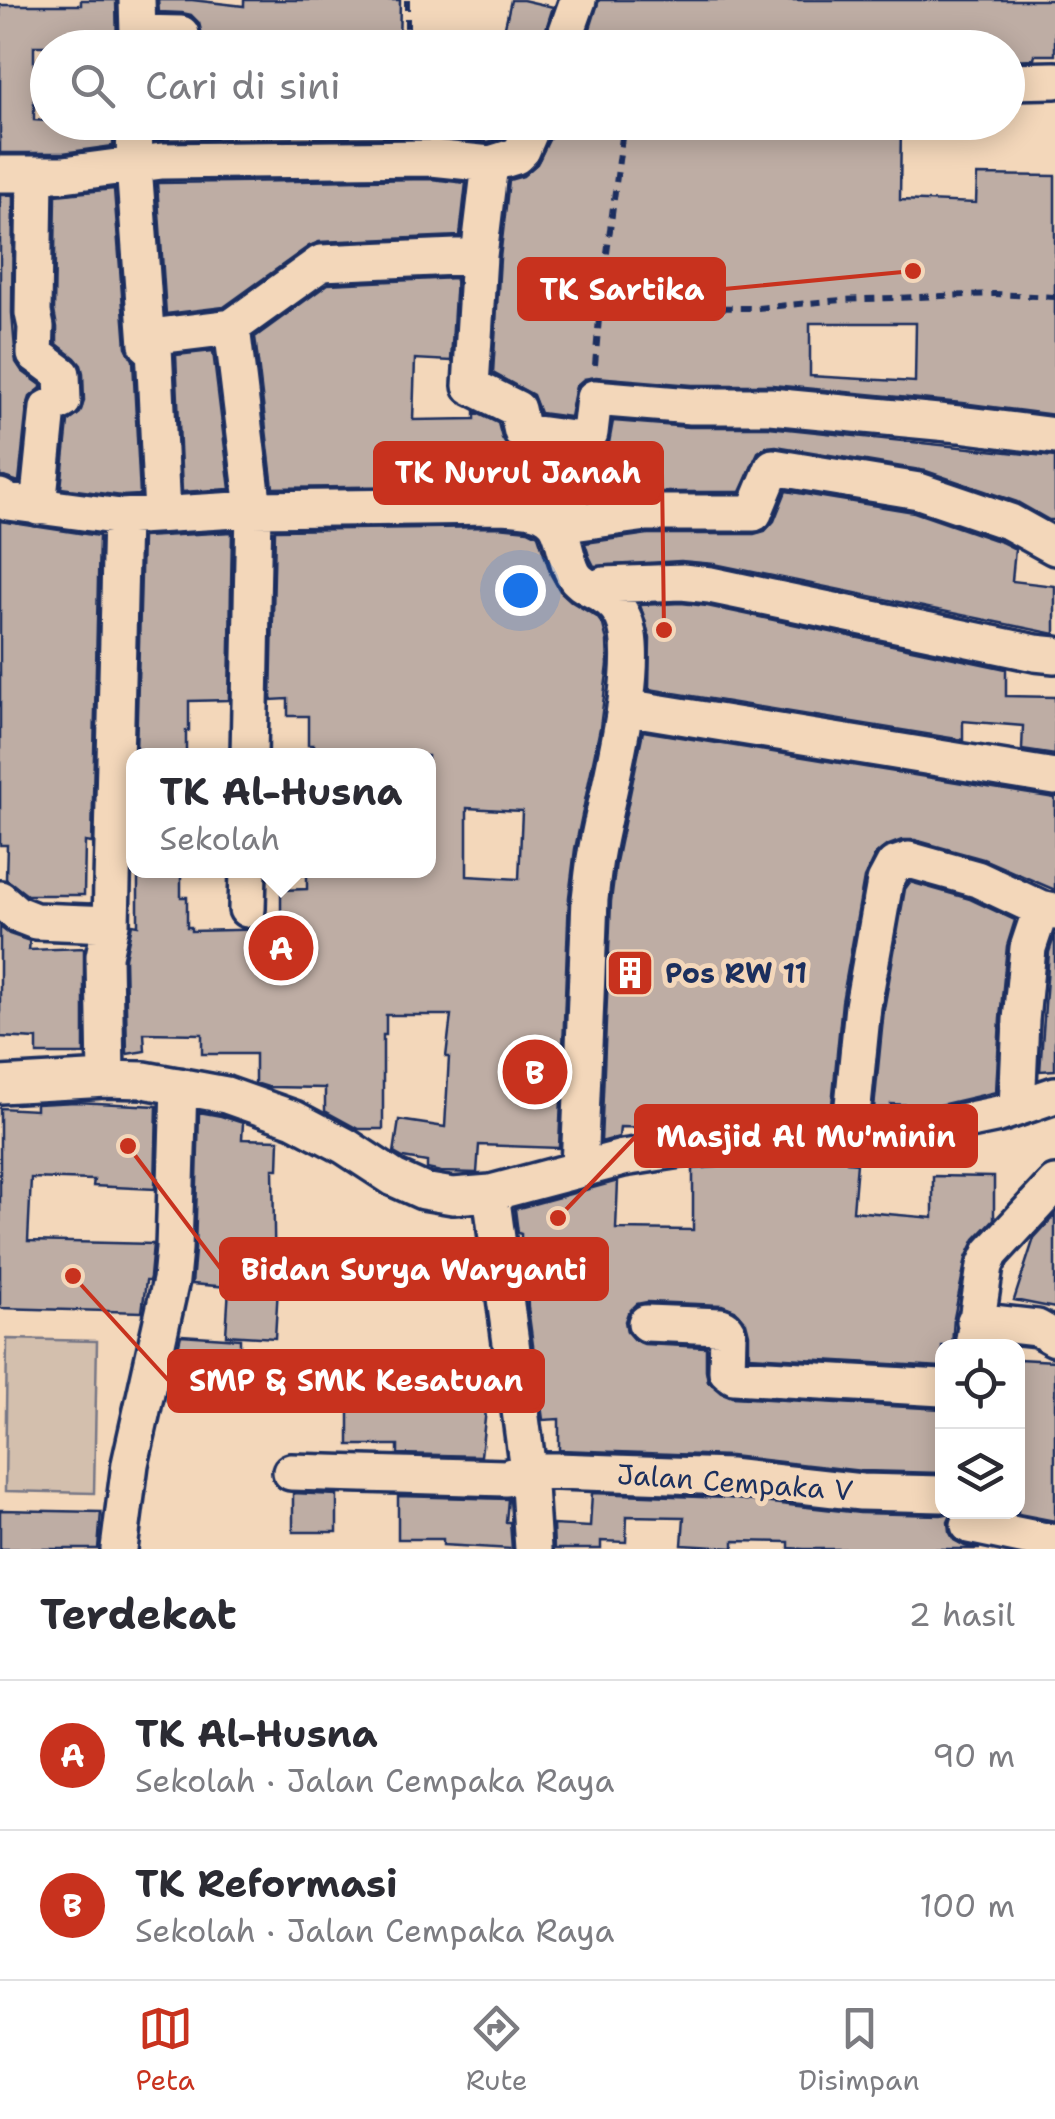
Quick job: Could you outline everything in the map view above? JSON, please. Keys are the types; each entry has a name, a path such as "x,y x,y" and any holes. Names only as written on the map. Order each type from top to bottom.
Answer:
{"street":[{"path":"567,30 578,0"},
{"path":"1025,81 1055,80"},
{"path":"135,140 147,345 154,347"},
{"path":"38,507 48,408 63,401 62,374 35,354 36,327 18,174 64,174 162,161 432,158 490,164 516,156 526,140"},
{"path":"490,164 470,386 518,409 522,432 580,440 590,433 594,398 691,406 770,406 1055,436"},
{"path":"162,514 154,347 158,336 232,327 321,263 479,256"},
{"path":"232,327 254,509 249,748"},
{"path":"558,525 569,507 580,440"},
{"path":"558,525 647,513 754,513 773,466 919,490 1010,522 1055,547"},
{"path":"0,497 8,502 120,517 254,509 498,506 547,514 558,525 565,555 576,578 614,602 626,622 630,656 625,707 590,899 579,1169"},
{"path":"106,1079 104,956 110,924 120,517"},
{"path":"594,590 604,585 710,585 1055,655"},
{"path":"625,707 1055,777"},
{"path":"850,1135 863,1006 885,882 894,865 909,860 977,879 1048,910 1028,948 1018,1107"},
{"path":"247,909 248,878"},
{"path":"0,899 17,914 35,920 110,924"},
{"path":"0,1085 144,1080 226,1095 294,1119 423,1191 453,1196 491,1194 623,1158 700,1146 932,1128 999,1114 1055,1096"},
{"path":"119,1549 130,1464 171,1280 179,1086"},
{"path":"1052,1192 991,1253 984,1266 974,1334 1037,1328 1055,1338"},
{"path":"491,1194 533,1549"},
{"path":"646,1323 725,1328 727,1371 734,1376 935,1388"},
{"name":"Jalan Cempaka V","path":"291,1472 449,1478 506,1478 521,1473 729,1477 861,1492 935,1494"},
{"path":"968,1528 1055,1543"}],"path":[{"path":"406,0 406,30"},
{"path":"594,398 600,307 622,140"},
{"path":"600,307 757,308 841,300 994,294 1055,296"}],"shaded area":[{"path":"7,1339 97,1341 94,1493 5,1491"}],"building":[{"path":"81,0 116,0 117,30 30,30 30,140 113,140 113,146 63,153 0,153 0,5 81,5"},
{"path":"158,0 244,6 244,0 400,0 399,30 201,30 191,15 159,12"},
{"path":"511,0 553,7 546,30 504,30"},
{"path":"599,0 1055,0 1055,55 1035,55 1034,59 1025,59 1025,30 590,30"},
{"path":"549,140 901,140 900,200 976,203 977,175 1055,176 1055,415 772,385 692,385 596,377 584,379 576,386 570,417 540,413 533,395 493,373 509,180 523,176 537,164","holes":["810,323 916,323 915,382 810,376"]},
{"path":"431,179 466,183 460,236 319,242 224,307 166,314 157,183"},
{"path":"114,189 126,347 133,360 140,495 122,496 61,488 68,422 80,413 84,401 83,373 75,358 57,344 54,311 56,195"},
{"path":"0,195 13,195 12,313 16,362 41,385 27,406 19,482 0,476"},
{"path":"456,278 451,361 415,359 413,420 475,419 475,412 498,423 508,448 556,458 550,493 498,485 273,488 255,337 328,284"},
{"path":"213,351 230,489 182,492 176,355"},
{"path":"613,421 689,427 769,427 1055,457 1055,520 1017,502 926,471 776,446 758,452 740,492 647,492 592,499 600,452 609,443"},
{"path":"786,491 914,512 1015,549 1012,581 1055,586 1055,634 714,564 681,561 594,566 585,543 648,534 754,534 765,531 774,521"},
{"path":"0,521 99,536 92,843 85,842 84,895 27,895 6,879 7,845 0,845"},
{"path":"275,530 528,530 538,535 560,591 603,625 608,665 569,897 559,1148 479,1145 477,1173 427,1169 427,1162 394,1153 399,1120 445,1127 451,1015 386,1015 383,1129 358,1129 325,1111 325,1088 268,1087 255,1083 255,1054 202,1054 202,1034 144,1033 145,1051 127,1054 125,958 132,924 138,925 138,878 181,878 181,897 187,897 187,927 191,931 281,929 281,890 307,889 307,878 436,878 436,748 314,748 308,745 308,716 288,716 288,699 271,700","holes":["467,808 522,811 519,879 467,876"]},
{"path":"232,532 229,700 189,701 186,748 136,748 142,537"},
{"path":"681,603 1006,669 1006,696 1055,697 1055,755 1022,750 1023,726 963,721 963,740 649,689 650,638 640,605"},
{"path":"643,731 1055,798 1055,890 983,859 915,840 886,846 875,855 864,878 842,1002 831,1115 676,1128 620,1127 619,1137 601,1142 611,901"},
{"path":"910,882 970,899 1015,920 1007,946 996,1092 936,1106 891,1104 891,1108 874,1108 884,1009 905,889"},
{"path":"0,927 30,941 29,950 84,948 84,1054 37,1054 37,1039 0,1037"},
{"path":"1055,934 1055,1070 1040,1071 1049,952"},
{"path":"36,1104 157,1106 155,1189 93,1186 94,1180 31,1178 28,1241 153,1244 142,1312 0,1308 0,1108 36,1110"},
{"path":"199,1112 243,1123 242,1139 279,1140 278,1169 273,1169 278,1287 275,1338 226,1335 229,1287 192,1284"},
{"path":"847,1156 847,1162 857,1163 853,1211 933,1218 933,1176 994,1177 994,1219 975,1239 966,1258 952,1339 935,1339 935,1367 749,1356 746,1322 735,1310 722,1305 647,1302 637,1304 625,1321 627,1332 644,1344 706,1347 708,1381 732,1397 935,1409 935,1473 862,1471 730,1456 559,1450 559,1419 543,1420 528,1308 526,1260 521,1260 521,1234 515,1209 618,1181 616,1229 693,1230 693,1169"},
{"path":"1055,1215 1055,1308 1014,1300 1034,1238"},
{"path":"181,1335 240,1339 240,1379 172,1375"},
{"path":"1025,1359 1055,1361 1055,1521 1025,1515"},
{"path":"349,1373 387,1373 387,1390 487,1400 481,1456 398,1454 398,1445 349,1445"},
{"path":"293,1493 337,1495 337,1532 293,1532"},
{"path":"592,1493 727,1498 860,1513 935,1515 935,1519 949,1519 954,1540 980,1549 804,1549 789,1548 789,1542 734,1541 734,1548 682,1545 684,1517 627,1516 626,1542 601,1541 601,1549 554,1549 553,1525 590,1527"},
{"path":"398,1496 508,1499 506,1522 510,1522 512,1549 443,1545 443,1539 398,1539"},
{"path":"0,1510 101,1512 98,1549 0,1549"}],"place":[{"name":"TK Sartika","path":"913,271"},
{"name":"TK Nurul Janah","path":"664,630"},
{"name":"TK Al-Husna","path":"281,948"},
{"name":"Pos RW 11","path":"630,973"},
{"name":"TK Reformasi","path":"535,1072"},
{"name":"Bidan Surya Waryanti","path":"128,1146"},
{"name":"Masjid Al Mu'minin","path":"558,1218"},
{"name":"SMP & SMK Kesatuan","path":"73,1276"}]}
